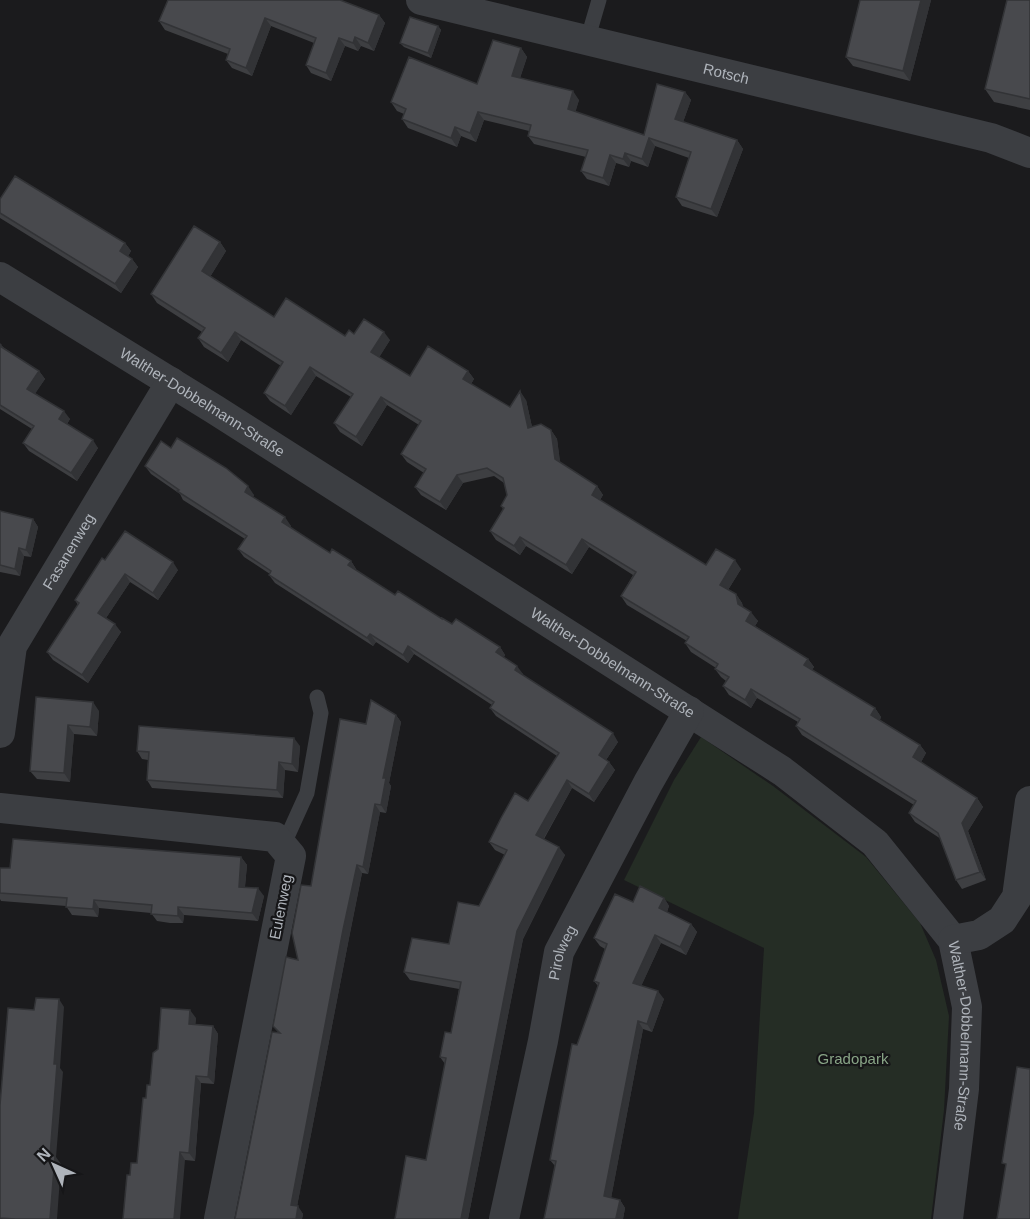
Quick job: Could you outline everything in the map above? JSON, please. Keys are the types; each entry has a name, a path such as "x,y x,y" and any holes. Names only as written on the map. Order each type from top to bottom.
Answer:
{"street":[{"name":"Rotsch","path":"422,0 992,138 1030,153"},
{"name":"Walther-Dobbelmann-Straße","path":"0,277 171,382 782,771 874,843 953,940 968,1007 964,1089 948,1219"},
{"name":"Fasanenweg","path":"0,733 6,644 171,382"},
{"name":"Pirolweg","path":"504,1219 543,1041 559,952 648,783 689,711"},
{"path":"953,940 979,935 1002,920 1017,897 1030,801"},
{"path":"0,807 275,837 283,846"},
{"name":"Eulenweg","path":"219,1219 291,856 283,846"}],"lane":[{"path":"587,41 598,0"},
{"path":"283,846 307,793 321,713 317,697"}],"green space":[{"name":"Gradopark","path":"701,737 773,786 866,857 920,923 936,960 949,1016 944,1110 931,1219 738,1219 754,1113 764,948 624,880 674,780"}],"building":[{"path":"168,0 340,0 379,15 368,43 355,37 353,43 339,38 326,73 306,65 316,38 265,18 246,68 226,60 230,49 159,21"},
{"path":"860,0 921,0 903,71 846,57"},
{"path":"1007,0 1030,0 1030,99 985,89"},
{"path":"410,17 438,26 428,53 400,43"},
{"path":"493,40 521,48 512,76 573,91 568,109 644,135 657,84 685,92 675,119 737,140 711,209 676,197 691,152 649,138 642,159 625,153 623,159 610,155 603,178 581,171 588,150 528,136 531,125 478,112 470,133 455,127 451,138 402,119 406,109 391,102 409,57 477,84"},
{"path":"15,176 125,243 120,251 132,259 115,284 0,213 0,199"},
{"path":"194,226 220,242 202,271 274,317 286,298 345,336 349,330 354,334 364,319 384,332 371,352 410,376 428,346 468,371 463,379 510,407 520,391 528,428 541,424 551,430 555,459 597,486 592,495 706,565 716,549 735,560 720,585 736,594 738,604 751,612 746,621 808,659 804,665 875,708 871,715 920,745 913,757 977,798 962,823 980,872 956,880 938,833 909,813 916,801 796,726 800,719 751,689 745,700 723,686 729,677 715,669 718,664 685,643 689,637 621,596 636,572 582,539 566,565 520,537 514,546 490,531 504,508 501,506 507,495 503,478 487,468 457,475 440,502 415,487 426,469 401,454 421,421 381,397 356,437 334,423 353,394 310,367 285,406 264,393 283,362 235,332 221,353 198,338 205,328 151,294"},
{"path":"0,346 39,371 27,389 64,411 59,419 93,440 71,473 23,443 34,426 0,405"},
{"path":"177,438 226,468 248,486 245,492 285,517 282,522 330,553 332,549 351,561 348,565 395,595 398,591 452,624 456,619 500,647 496,652 517,666 515,670 613,733 599,755 609,762 589,794 567,780 536,835 559,847 517,931 461,1219 395,1219 406,1156 426,1160 446,1058 440,1057 445,1032 451,1033 461,982 404,972 412,938 449,944 458,902 479,906 507,850 489,842 501,818 515,793 528,801 559,753 490,708 494,702 408,646 403,655 370,634 367,638 269,575 271,571 238,549 247,536 177,491 179,490 145,466 161,441 171,448"},
{"path":"0,511 33,519 26,550 19,548 15,569 0,565"},
{"path":"125,531 173,562 153,593 125,574 98,613 115,624 82,675 47,652 79,603 75,600 102,558 105,560"},
{"path":"36,697 93,702 90,727 68,725 64,773 30,771"},
{"path":"371,700 396,715 383,778 386,778 381,805 375,804 363,867 357,865 343,930 291,1205 298,1206 296,1219 235,1219 272,1032 280,1033 273,1026 286,957 298,960 292,933 301,885 311,886 340,719 366,724"},
{"path":"139,726 294,738 292,764 279,762 277,790 147,780 149,752 137,751"},
{"path":"13,839 241,857 239,887 258,888 252,913 178,907 178,916 151,914 152,905 94,900 93,909 66,907 67,898 0,893 0,868 10,868"},
{"path":"640,886 664,898 659,908 691,924 680,947 655,935 633,983 658,991 647,1024 638,1021 604,1196 620,1200 616,1218 620,1219 544,1219 556,1161 550,1160 572,1044 577,1045 599,983 594,981 607,944 594,938 615,894 633,902"},
{"path":"36,998 59,999 50,1156 55,1156 50,1219 0,1218 0,1105 8,1008 34,1010"},
{"path":"161,1008 190,1010 189,1024 213,1026 208,1077 196,1076 189,1153 180,1152 174,1219 123,1219 127,1175 130,1175 131,1163 137,1163 143,1098 146,1098 147,1085 150,1085 153,1053 158,1049"},
{"path":"1017,1067 1030,1069 1030,1219 997,1219 1006,1164 1002,1163"}]}
